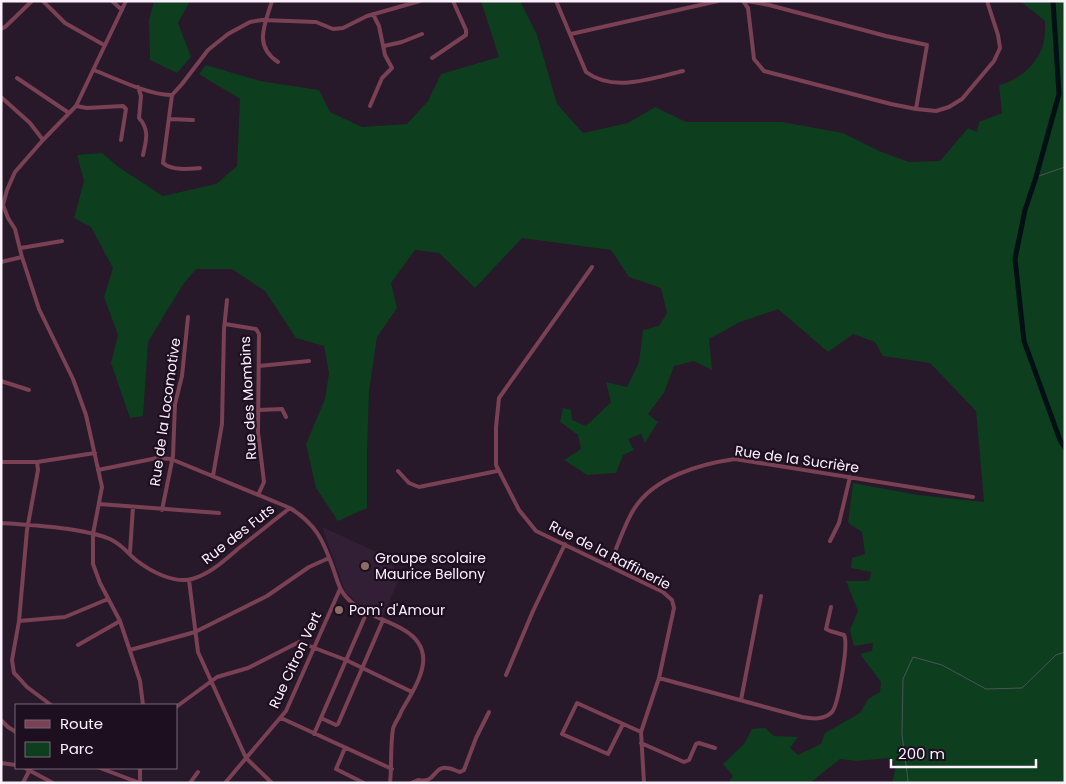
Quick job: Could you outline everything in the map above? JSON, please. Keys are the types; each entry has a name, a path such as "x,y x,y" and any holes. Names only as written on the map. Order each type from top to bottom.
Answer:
{"street":[{"path":"1,29 32,1"},
{"path":"43,1 65,22 104,45"},
{"path":"112,1 122,10"},
{"path":"126,1 76,106 15,172 6,190 4,210 15,229 39,309 74,379 86,415 102,487 93,534 93,564 120,621 140,681 143,704"},
{"path":"272,1 263,29 263,42 266,51 278,62"},
{"path":"200,168 183,169 163,163 172,95 208,50 228,34 250,22 266,20 316,22 333,29 343,28 373,14 420,1"},
{"path":"432,58 466,34 453,1"},
{"path":"556,1 586,72 599,80 621,83 683,72"},
{"path":"571,34 718,1"},
{"path":"743,1 748,8 754,59 764,71 916,109 936,111 949,107 962,99 994,61 1000,48 998,35 987,1"},
{"path":"747,1 927,45 916,109"},
{"path":"370,106 382,78 392,68 385,55 379,26 373,14"},
{"path":"384,46 402,42 422,34"},
{"path":"94,70 138,87 163,95 172,95"},
{"path":"17,78 69,113"},
{"path":"138,87 141,96 139,118 146,127 147,136 143,155"},
{"path":"1,97 30,123 43,140"},
{"path":"76,106 86,108 123,106 126,109 122,140"},
{"path":"170,119 193,120"},
{"path":"21,248 62,241"},
{"path":"1,262 22,257"},
{"name":"Rue de la Raffinerie","path":"592,267 499,398 495,460 497,471 519,510 536,531 666,594 673,604 674,608 659,678 641,732 644,783"},
{"path":"214,476 222,424 227,300"},
{"name":"Rue de la Locomotive","path":"162,510 172,459 175,404 182,376 188,317"},
{"name":"Rue des Mombins","path":"225,324 256,329 258,331 258,440 264,482 258,495"},
{"path":"259,366 308,361"},
{"path":"1,380 29,390"},
{"path":"259,410 282,409 286,417"},
{"path":"1,462 37,462 95,453"},
{"path":"98,470 157,458 172,459 290,508 306,518 319,535 340,589 355,605 405,630 417,640 423,652 424,667 393,728 390,783"},
{"name":"Rue de la Sucrière","path":"609,566 634,509 644,497 659,484 697,467 714,462 735,459 973,497"},
{"path":"37,462 38,470 28,525 19,621 12,660 14,672 27,688 50,704"},
{"path":"398,472 409,483 419,487 497,471"},
{"path":"830,541 839,523 850,478"},
{"path":"99,504 219,513"},
{"path":"130,552 133,507"},
{"name":"Rue des Futs","path":"189,580 216,567 290,508"},
{"path":"1,523 93,534 121,545 143,565 159,574 189,580 198,652 246,758 272,783"},
{"path":"506,676 533,611 565,544"},
{"path":"130,650 195,632 242,606 267,596 309,567 329,558"},
{"name":"Rue Citron Vert","path":"225,783 286,711 340,589"},
{"path":"741,700 761,596"},
{"path":"19,621 65,617 108,599"},
{"path":"659,678 808,718 821,718 832,712 835,704 844,664 846,643 844,635 830,632 826,629 831,607"},
{"path":"314,734 367,612"},
{"path":"321,718 336,725 338,724 383,620"},
{"path":"78,645 120,621"},
{"path":"178,706 217,677 248,668 294,643 303,642 346,660 412,692"},
{"path":"623,724 608,754 562,734 577,703 641,732"},
{"path":"411,783 418,780 428,781 442,768 460,772 464,770 489,712"},
{"path":"281,718 392,769"},
{"path":"1,720 15,731"},
{"path":"641,743 684,762 689,760 696,744 699,743 715,748"},
{"path":"346,748 336,769 364,783"},
{"path":"1,763 15,765"},
{"path":"23,783 30,769 53,783"},
{"path":"103,769 140,783 140,769"},
{"path":"190,783 198,772"}],"shaded area":[{"name":"Groupe scolaire Maurice Bellony","path":"322,527 390,558 399,579 383,616 356,602 345,591"}],"green space":[{"path":"154,1 190,1 178,23 191,57 177,73 150,60 149,20"},
{"path":"481,1 520,1 537,35 557,104 583,133 628,123 655,107 686,122 782,122 843,133 879,151 909,162 940,161 968,128 977,132 979,122 1002,113 999,85 1007,83 1028,69 1042,49 1044,41 1045,21 1020,1 1065,1 1065,783 892,783 896,767 890,758 857,761 840,759 810,783 728,783 733,776 723,764 744,744 752,729 765,728 774,736 798,737 790,748 798,755 821,744 825,733 860,713 868,699 880,692 881,682 860,654 872,651 873,643 854,646 850,630 858,611 846,581 869,581 871,572 851,568 852,558 865,554 862,532 848,523 853,483 918,495 984,502 976,411 930,363 883,356 875,342 853,334 828,352 778,309 740,322 709,339 712,370 694,361 674,366 664,393 648,414 658,422 645,443 641,434 628,439 634,450 623,455 616,473 587,475 564,460 581,449 578,435 560,422 563,408 571,410 572,420 586,426 611,402 606,382 627,387 639,362 643,330 659,326 667,313 661,288 629,277 611,250 522,238 475,288 439,253 415,250 391,283 397,308 377,337 369,391 367,508 338,521 316,488 306,444 325,399 329,373 324,346 296,338 265,291 232,269 196,269 182,286 148,342 143,416 130,418 111,363 118,335 104,297 113,268 91,227 74,218 84,181 77,155 102,153 120,168 163,196 216,184 237,166 240,99 199,74 206,65 260,81 319,90 330,112 362,127 407,124 428,101 441,74 499,57"}],"waterway":[{"path":"1053,1 1059,94 1025,210 1015,259 1024,341 1060,440 1065,448"},
{"path":"1036,177 1065,167"},
{"path":"907,783 902,735 903,679 913,657 942,665 986,689 1022,688 1056,655 1065,652"}],"place":[{"name":"Groupe scolaire Maurice Bellony","path":"365,566"},
{"name":"Pom' d'Amour","path":"339,610"}]}
